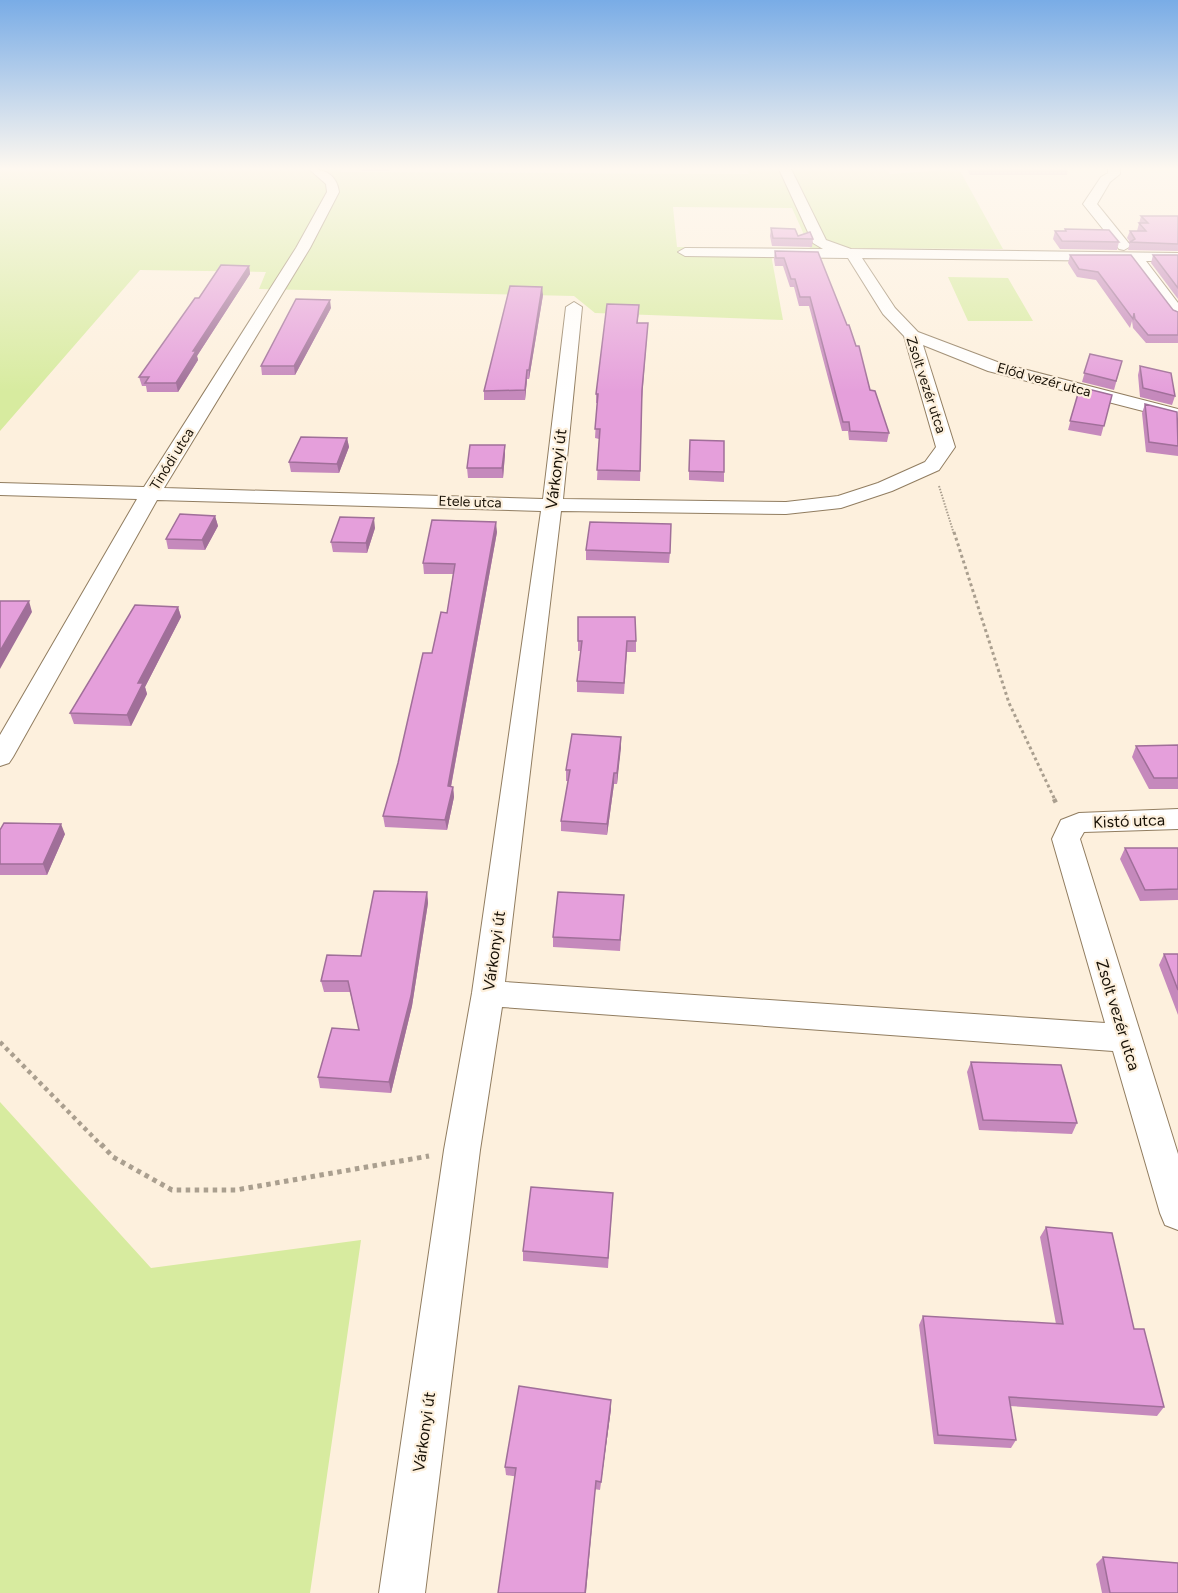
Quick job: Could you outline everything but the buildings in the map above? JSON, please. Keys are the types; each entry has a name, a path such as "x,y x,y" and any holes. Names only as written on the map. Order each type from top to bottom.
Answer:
{"street":[{"name":"Tinódi utca","path":"0,757 151,492 305,243"},
{"path":"821,243 853,255"},
{"path":"1123,243 1178,314"},
{"path":"685,252 853,255 1130,251 1178,257"},
{"name":"Zsolt vezér utca","path":"853,255 889,311 912,334 946,447 932,466"},
{"name":"Várkonyi út","path":"402,1593 462,1150 488,993 552,505 574,307"},
{"name":"Előd vezér utca","path":"912,334 994,367 1178,415"},
{"path":"969,357 972,369 980,376 1017,391"},
{"path":"1071,405 1178,430"},
{"name":"Etele utca","path":"0,489 552,505 786,508 841,502 885,487 932,466"},
{"name":"Zsolt vezér utca","path":"1070,818 1067,845 1178,1213"},
{"name":"Kistó utca","path":"1070,818 1178,819"},
{"path":"488,993 1124,1038"}],"path":[{"path":"932,466 1009,703 1070,818"},
{"path":"0,1042 113,1157 172,1190 236,1190 462,1150"}],"green space":[{"path":"0,243 677,243 677,247 770,249 783,320 595,313 574,296 259,289 266,272 140,270 0,431"},
{"path":"808,243 1000,243 1003,249 810,248"},
{"path":"948,277 1008,278 1033,321 968,321"},
{"path":"0,1102 151,1268 361,1240 310,1593 0,1593"}]}
